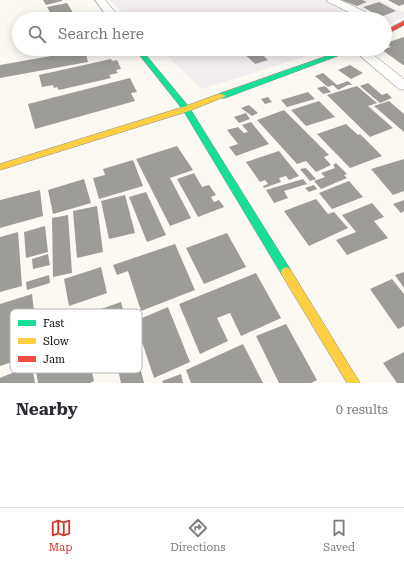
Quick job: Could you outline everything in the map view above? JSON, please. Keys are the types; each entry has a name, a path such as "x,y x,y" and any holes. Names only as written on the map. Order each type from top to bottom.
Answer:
{"street":[{"path":"100,0 109,12"},
{"path":"332,0 357,12"},
{"path":"392,28 404,23"},
{"path":"144,56 186,109 354,383"},
{"path":"0,167 186,109 334,56"},
{"path":"367,56 403,83"}],"shaded area":[{"path":"110,0 379,0 404,12 404,18 392,23 392,12 122,12"},
{"path":"167,56 307,56 201,89"}],"building":[{"path":"43,0 62,0 62,1 46,5"},
{"path":"341,0 362,0 367,2 357,6"},
{"path":"388,0 404,0 404,4 399,6"},
{"path":"379,2 396,11 392,12 372,12 363,7"},
{"path":"67,3 73,12 50,12 47,7"},
{"path":"404,37 404,65 390,56 392,56 392,41"},
{"path":"51,56 86,56 88,62 0,78 0,65"},
{"path":"246,56 264,56 268,60 255,64"},
{"path":"111,59 112,61 117,60 121,69 116,70 118,73 109,75 111,78 59,90 57,87 54,88 53,85 42,87 39,75"},
{"path":"350,65 363,73 351,79 338,70"},
{"path":"323,73 337,85 348,81 352,85 348,85 338,90 333,85 328,87 315,76"},
{"path":"130,78 137,92 131,93 135,101 35,129 28,104"},
{"path":"368,83 382,95 387,93 392,98 380,103 360,86"},
{"path":"325,86 331,92 323,94 317,88"},
{"path":"357,86 377,103 368,106 393,128 370,137 327,95"},
{"path":"308,92 315,99 287,107 281,100"},
{"path":"268,97 272,102 265,104 261,99"},
{"path":"319,101 335,117 306,126 291,110"},
{"path":"389,101 404,114 404,132 374,106"},
{"path":"249,105 258,113 252,116 241,108"},
{"path":"284,110 329,155 324,157 331,165 316,172 306,161 297,164 257,120"},
{"path":"246,113 250,119 239,123 234,117"},
{"path":"251,122 269,144 236,156 229,147 238,144 227,130 238,127 244,133 248,132 242,125"},
{"path":"346,124 358,135 360,134 382,156 350,168 317,134"},
{"path":"177,146 193,170 170,178 191,218 170,226 136,159"},
{"path":"279,151 299,176 289,180 286,176 279,178 281,182 264,188 263,186 268,184 265,180 260,182 246,162"},
{"path":"404,159 404,191 393,195 371,169"},
{"path":"133,160 143,186 99,199 93,178 105,175 103,169"},
{"path":"336,163 347,174 344,175 347,178 321,189 314,181 325,177 321,173 335,168 333,165"},
{"path":"306,168 316,179 310,181 300,169"},
{"path":"194,173 202,187 209,185 216,195 211,197 214,202 219,200 224,207 198,217 177,179"},
{"path":"84,179 91,203 53,214 48,190"},
{"path":"303,179 307,184 284,191 288,198 274,203 266,190"},
{"path":"349,181 363,197 332,209 319,193"},
{"path":"314,185 317,189 309,192 305,188"},
{"path":"40,190 43,216 0,228 0,200"},
{"path":"146,192 166,235 147,242 129,197"},
{"path":"125,195 135,233 109,239 101,201"},
{"path":"316,199 328,214 334,212 348,228 309,246 284,211"},
{"path":"404,200 404,211 401,213 393,204"},
{"path":"372,203 384,217 374,221 388,238 347,255 336,240 356,232 342,215"},
{"path":"97,206 103,252 77,258 73,211"},
{"path":"68,215 72,273 53,277 52,218"},
{"path":"45,226 48,252 26,258 24,232"},
{"path":"18,232 22,286 0,292 0,237"},
{"path":"227,233 246,267 204,284 186,248"},
{"path":"175,244 195,290 142,311 128,271 117,275 113,265"},
{"path":"48,254 50,265 33,269 32,259"},
{"path":"101,267 107,293 69,306 64,279"},
{"path":"404,272 404,288 395,275"},
{"path":"256,273 281,318 241,336 230,313 217,318 228,341 200,354 179,304"},
{"path":"49,275 50,283 27,290 26,282"},
{"path":"392,279 404,294 404,326 398,329 370,289"},
{"path":"32,294 34,309 10,309 10,363 0,366 0,304"},
{"path":"121,302 123,309 101,309"},
{"path":"168,307 190,362 154,378 142,342 142,318"},
{"path":"286,324 317,380 311,383 279,383 256,336"},
{"path":"243,344 263,383 191,383 186,370"},
{"path":"404,352 404,383 397,383 383,363"},
{"path":"12,373 33,373 35,383 0,383 0,378"},
{"path":"36,373 92,373 94,381 90,383 38,383"},
{"path":"119,373 142,373 144,383 121,383"},
{"path":"181,374 183,383 163,383 162,381"}],"traffic: fast":[{"path":"144,56 186,109 286,272"},
{"path":"222,96 333,56"}],"traffic: slow":[{"path":"0,167 186,109 222,96"},
{"path":"286,272 354,383"}],"traffic: jam":[{"path":"392,29 404,23"}]}
